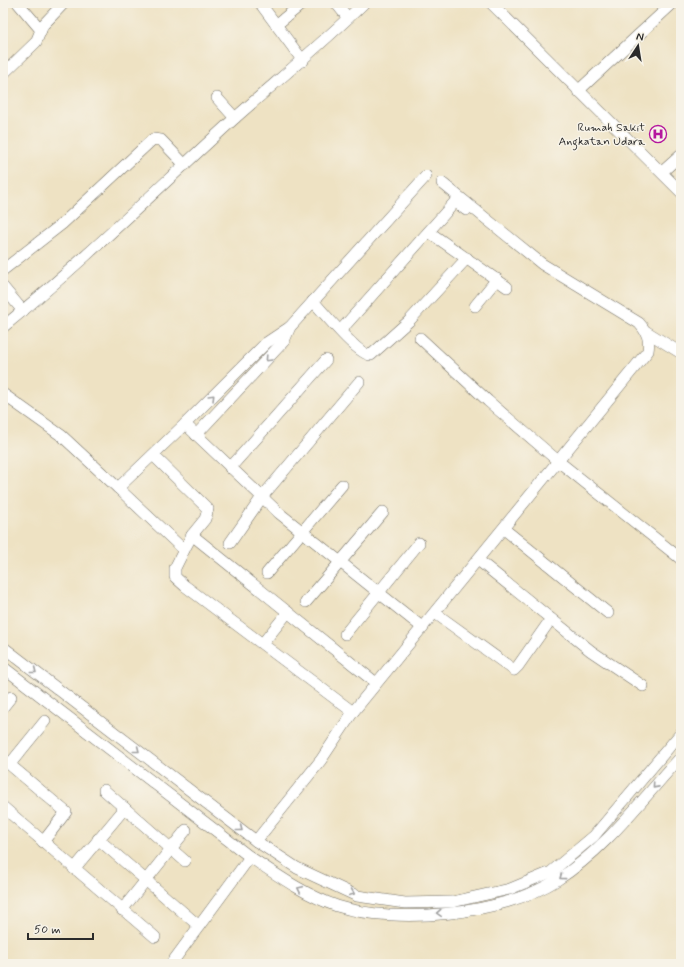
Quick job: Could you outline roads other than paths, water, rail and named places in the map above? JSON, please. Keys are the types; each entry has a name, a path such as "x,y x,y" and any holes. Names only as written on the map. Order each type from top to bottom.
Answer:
{"street":[{"path":"18,3 41,30"},
{"path":"3,74 36,42 43,25 64,3"},
{"path":"260,3 303,60"},
{"path":"276,25 303,3"},
{"path":"336,3 348,18"},
{"path":"3,327 122,225 235,118 303,60 364,3"},
{"path":"492,3 578,91 681,192"},
{"path":"578,91 672,3"},
{"path":"217,98 235,118"},
{"path":"3,270 62,224 153,139 162,140 185,165"},
{"path":"662,172 681,155"},
{"path":"118,488 266,343 290,327 426,176"},
{"path":"442,183 542,264 639,323 647,332 681,353"},
{"path":"341,330 454,203 457,203 534,264"},
{"path":"429,232 507,286"},
{"path":"313,301 356,348 367,355 371,355 409,321 467,258"},
{"path":"475,306 497,280"},
{"path":"3,287 23,311"},
{"path":"196,435 284,341 290,327"},
{"path":"256,841 321,760 353,712 376,683 423,628 648,351 649,342 647,332"},
{"path":"420,338 488,401 558,461 681,559"},
{"path":"230,468 326,360"},
{"path":"230,542 262,497 359,382"},
{"path":"3,394 62,436 184,550"},
{"path":"185,424 230,468 303,533 379,591 423,628"},
{"path":"153,455 206,505 207,515 192,535 184,550 175,568 175,577 353,712"},
{"path":"267,573 303,533 342,485"},
{"path":"306,602 383,512"},
{"path":"504,529 608,613"},
{"path":"192,535 376,683"},
{"path":"345,634 419,543"},
{"path":"478,560 591,651 643,686"},
{"path":"263,644 288,612"},
{"path":"435,613 514,670 551,619"},
{"path":"3,647 256,841 297,868 357,896 405,903 452,902 510,889 551,872 594,836 681,733"},
{"path":"3,667 192,810 250,857 292,885 335,905 357,912 383,915 475,910 533,892 556,881 602,844 681,757"},
{"path":"3,707 11,697"},
{"path":"43,842 66,812 6,762 45,721"},
{"path":"104,790 185,861"},
{"path":"3,807 155,937"},
{"path":"74,869 126,808"},
{"path":"122,910 170,848 186,830"},
{"path":"98,839 145,881 200,926"},
{"path":"171,964 250,857"}],"place":[{"name":"Rumah Sakit Angkatan Udara","path":"658,134"}]}
